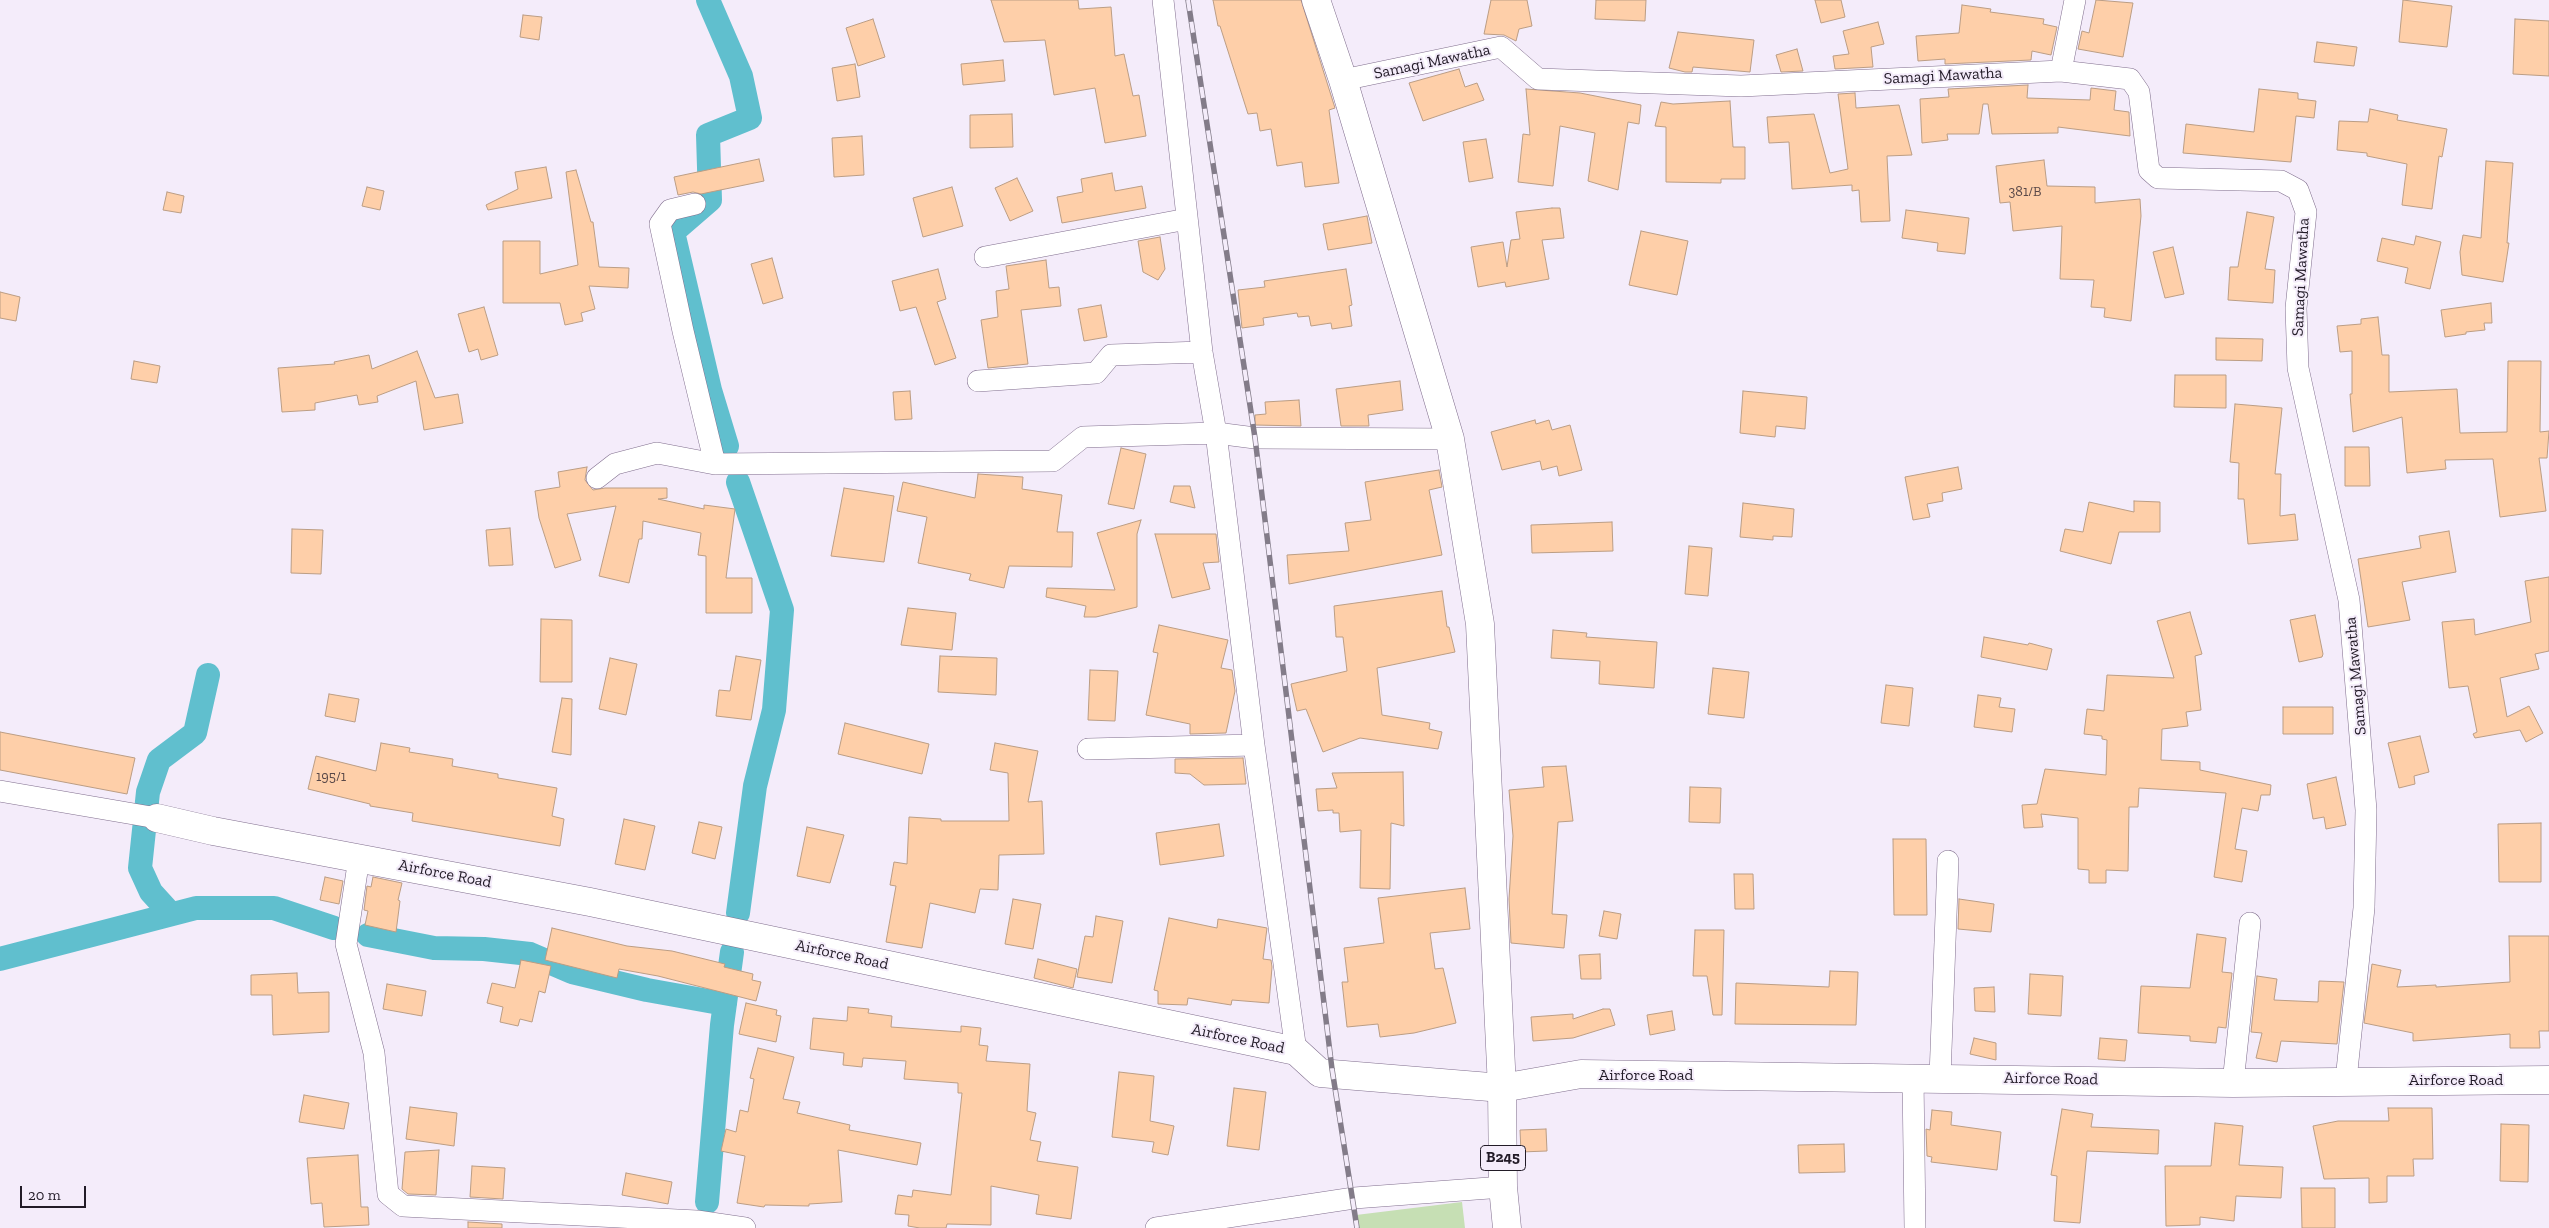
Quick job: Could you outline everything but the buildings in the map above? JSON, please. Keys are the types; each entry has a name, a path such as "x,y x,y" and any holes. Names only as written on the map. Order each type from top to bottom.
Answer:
{"street":[{"path":"1164,0 1202,352 1216,433 1254,745 1296,1051"},
{"path":"1316,0 1342,80 1450,439 1480,624 1502,1088"},
{"path":"2061,71 2075,0"},
{"name":"Samagi Mawatha","path":"1342,80 1501,47 1538,79 1741,86 2061,71 2130,79 2139,92 2149,170 2158,178 2281,181 2298,190 2306,212 2296,308 2298,368 2350,600 2366,810 2364,908 2346,1080"},
{"path":"695,204 670,210 660,224 715,464"},
{"path":"985,257 1187,219"},
{"path":"978,381 1096,373 1111,355 1202,352"},
{"path":"597,478 615,464 657,453 715,464 1053,461 1083,437 1216,433 1255,438 1450,439"},
{"path":"1088,749 1254,745"},
{"name":"Airforce Road","path":"0,791 144,815 213,831 590,902 1296,1051 1320,1073 1502,1088 1581,1074 1940,1077 2233,1083 2346,1080 2549,1080"},
{"path":"359,858 346,944 374,1053 388,1194 403,1206 696,1220 746,1228"},
{"path":"1940,1077 1948,861"},
{"path":"2233,1083 2250,923"},
{"path":"1913,1077 1915,1228"},
{"name":"B245","path":"1502,1088 1503,1187 1507,1228"},
{"path":"1156,1228 1354,1198 1503,1187"}],"green space":[{"path":"1462,1202 1465,1228 1358,1228 1356,1215"}],"waterway":[{"path":"708,0 741,76 750,118 708,135 710,200 673,232 710,390 727,446"},
{"path":"738,482 782,610 774,710 755,786 738,913"},
{"path":"171,914 151,892 140,868 148,792 159,760 195,733 208,675"},
{"path":"0,959 196,908 274,908 334,928"},
{"path":"368,935 434,948 484,949 530,954 572,972 647,990 725,1004"},
{"path":"707,1202 722,1025 732,952"}],"railway":[{"path":"1188,0 1255,438 1332,1069 1357,1228"}]}
